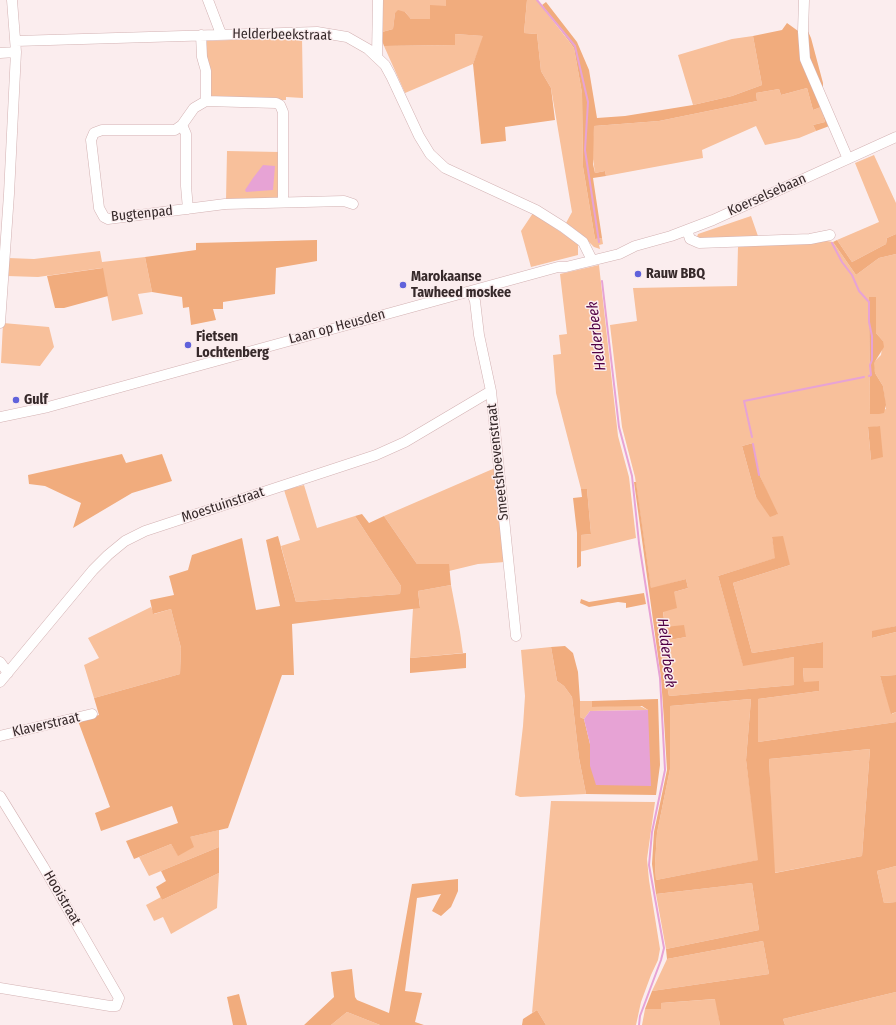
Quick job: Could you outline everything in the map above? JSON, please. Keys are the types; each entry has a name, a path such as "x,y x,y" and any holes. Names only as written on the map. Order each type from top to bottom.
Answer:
{"street":[{"path":"0,323 16,52 12,0"},
{"path":"208,0 221,34"},
{"path":"377,56 378,0"},
{"path":"804,0 803,32 805,59 848,159"},
{"name":"Helderbeekstraat","path":"16,41 317,32 337,35 357,42 377,56 392,76 419,136 430,154 445,168 536,210 583,242 592,258"},
{"path":"201,35 202,57 206,71 206,101"},
{"path":"0,53 16,52"},
{"path":"182,125 194,108 206,101 271,103 282,108 283,202"},
{"name":"Bugtenpad","path":"188,209 186,186 186,134 182,125 178,129 171,131 98,131 92,136 90,147 99,208 104,217 112,219 188,209 225,204 344,201 353,204"},
{"name":"Koerselsebaan","path":"592,258 618,248 636,246 686,230 896,137"},
{"path":"686,230 690,239 699,243 810,240 830,235"},
{"name":"Laan op Heusden","path":"0,417 48,407 558,267 566,262 592,258"},
{"name":"Smeetshoevenstraat","path":"471,290 475,301 479,335 491,391 516,636"},
{"name":"Moestuinstraat","path":"0,682 108,554 125,541 164,524 376,455 405,442 491,391"},
{"path":"0,662 8,672"},
{"name":"Klaverstraat","path":"0,736 92,714"},
{"name":"Hooistraat","path":"0,796 117,992 119,1002 116,1006 110,1006 0,988"}],"shaded area":[{"path":"382,0 446,0 446,6 430,19 411,19 405,12 395,13 393,29 382,32"},
{"path":"446,0 527,0 524,33 537,34 541,71 551,88 555,120 505,127 506,141 481,144 473,64 483,36 455,34 455,45 384,46 381,38 382,32 393,29 395,13 398,10 405,12 411,19 430,19 430,5 446,6"},
{"path":"527,0 537,0 574,48 582,93 583,167 595,239 602,238 603,244 599,245 600,249 594,247 581,234 566,223 572,212 551,88 541,71 537,34 524,33"},
{"path":"546,2 577,42 589,70 597,118 625,116 693,105 732,96 762,85 753,36 782,30 787,23 805,36 806,27 811,38 823,83 823,95 832,125 816,131 813,125 825,122 821,107 813,110 807,88 781,95 779,89 756,93 757,101 659,121 594,126 593,164 595,173 605,171 606,176 593,178 602,238 595,239 583,167 582,93 574,48 542,5"},
{"path":"455,34 484,36 473,64 405,93 384,46 455,45"},
{"path":"753,36 762,85 732,96 693,105 678,55 732,39"},
{"path":"302,37 303,98 286,97 286,100 219,100 210,96 205,44 207,41"},
{"path":"807,88 813,110 821,107 825,122 813,125 816,131 799,138 765,145 756,126 702,150 703,158 606,176 605,171 595,173 592,152 594,126 659,121 757,101 756,93 779,89 781,95"},
{"path":"227,151 280,152 279,195 277,198 226,201"},
{"path":"874,155 896,203 896,234 887,238 886,244 852,262 837,240 879,222 855,163"},
{"path":"263,165 275,166 273,190 246,192 245,190"},
{"path":"533,213 578,244 578,255 531,267 521,231"},
{"path":"751,216 759,239 701,240 697,237 698,234"},
{"path":"896,234 896,254 879,258 856,275 833,242 837,240 852,262 886,244 887,238"},
{"path":"317,240 317,261 276,268 275,294 223,302 223,309 213,309 216,320 191,325 189,307 183,308 182,297 152,292 145,257 196,250 196,243"},
{"path":"827,241 833,242 856,275 879,258 896,254 896,626 872,632 872,638 896,632 896,675 880,676 892,714 896,712 896,722 758,742 758,699 819,691 804,682 803,668 823,667 823,642 752,653 733,583 790,565 772,537 776,558 718,576 743,665 794,657 794,685 669,696 659,642 686,637 665,627 663,611 674,592 688,588 686,579 651,589 635,477 622,427 610,325 637,321 633,288 737,286 738,246","holes":["869,297 876,297 876,333 883,341 881,355 873,363 875,373 883,386 886,409 870,414","880,426 871,460 868,428","753,443 760,476 777,515 756,497 742,446"]},
{"path":"100,251 102,262 145,257 152,292 138,294 143,314 112,321 102,268 38,277 7,276 8,258 34,259"},
{"path":"599,265 618,436 629,477 636,538 579,552 581,535 591,534 587,489 581,489 556,393 553,355 561,354 559,335 567,334 560,274"},
{"path":"103,268 108,296 64,308 55,308 47,276"},
{"path":"869,297 876,297 876,333 883,341 884,347 874,363 875,373 883,386 886,405 884,413 879,414 870,414"},
{"path":"3,323 49,327 54,347 40,366 1,363"},
{"path":"880,426 883,457 871,460 868,427"},
{"path":"753,443 760,476 778,514 770,517 756,497 742,446"},
{"path":"122,454 126,463 162,454 172,481 132,493 73,528 81,503 45,486 29,484 28,475"},
{"path":"495,468 505,562 478,564 449,571 448,564 417,564 384,516"},
{"path":"634,482 636,482 651,588 686,579 688,588 674,592 677,608 663,612 665,627 684,625 686,637 659,642 669,696 794,685 794,657 743,666 718,576 775,558 772,537 783,536 790,565 733,583 752,653 823,642 823,668 803,668 804,682 819,681 819,691 758,699 758,742 896,722 896,866 877,871 884,903 896,902 896,992 783,1019 785,1025 720,1025 715,999 661,1003 661,1009 645,1009 652,991 769,974 763,941 667,959 666,949 759,930 752,883 656,894 652,864 654,832 667,770 661,678","holes":["751,699 746,760 758,860 656,880 655,864 657,833 670,769 670,706","870,749 862,856 775,873 769,759"]},
{"path":"304,485 317,528 355,516 401,586 400,594 296,602 281,546 300,540 284,490"},
{"path":"581,489 587,489 591,534 581,535 581,566 577,568 577,533 573,498 582,497"},
{"path":"362,514 369,523 384,516 417,564 449,564 451,585 418,591 420,608 292,624 294,675 282,675 228,828 190,837 194,847 178,856 171,844 134,859 126,841 178,823 172,806 101,831 95,813 110,807 78,721 99,715 94,698 180,674 181,648 171,609 153,614 150,600 174,595 169,576 188,570 192,555 242,538 256,610 280,606 266,540 278,536 296,602 400,594 401,586 355,516"},
{"path":"451,585 463,653 410,658 413,608 420,607 418,591"},
{"path":"644,593 646,604 626,608 626,603 618,602 589,607 580,603 581,599 589,602"},
{"path":"151,607 154,614 171,609 181,648 180,674 94,698 84,665 99,658 88,638"},
{"path":"896,626 896,632 872,638 872,631"},
{"path":"565,646 573,653 578,672 580,717 584,719 590,744 590,766 648,730 648,710 642,706 592,707 592,701 658,699 660,765 656,795 586,794 579,758 572,697 564,686 557,681 551,647"},
{"path":"551,647 557,681 564,686 572,697 579,758 586,794 520,797 515,795 525,696 521,650"},
{"path":"466,653 466,668 410,673 410,658"},
{"path":"896,675 896,712 891,714 880,676"},
{"path":"751,699 746,760 759,860 656,880 655,864 657,833 670,769 670,706"},
{"path":"580,701 592,701 592,707 638,705 648,710 590,711 584,719 580,717"},
{"path":"648,710 651,786 596,785 590,766 590,744 584,719 590,711"},
{"path":"870,749 862,856 774,873 769,759"},
{"path":"551,801 655,802 647,859 660,949 658,960 641,1002 636,1025 546,1025 537,1010 532,1013"},
{"path":"219,830 219,847 149,876 139,857 171,844 178,855 190,837"},
{"path":"219,847 219,873 162,900 156,887 166,881 161,871"},
{"path":"896,866 896,902 884,903 877,871"},
{"path":"219,873 217,908 171,934 163,917 154,921 146,905 161,897 162,900"},
{"path":"458,879 458,891 451,907 441,916 432,911 441,894 417,898 405,991 422,993 415,1022 424,1025 380,1025 347,1012 331,1025 304,1025 334,997 331,972 352,969 355,997 357,1000 389,1013 412,884"},
{"path":"752,883 759,930 666,949 656,894"},
{"path":"763,941 769,974 652,991 667,959"},
{"path":"896,992 896,1025 785,1025 783,1019"},
{"path":"239,994 247,1025 233,1025 227,997"},
{"path":"716,999 720,1025 642,1025 645,1009 661,1009 661,1003"},
{"path":"537,1010 546,1025 522,1025 523,1019"},
{"path":"347,1012 380,1025 331,1025"}],"waterway":[{"name":"Helderbeek","path":"537,0 575,46 588,102 585,150 599,242"},
{"path":"832,243 842,262 852,275 859,291 869,302 869,322 872,336 872,360 870,365 871,375 869,376"},
{"name":"Helderbeek","path":"602,281 619,427 632,476 639,543 660,678 665,770 652,832 649,865 664,948 640,1016 639,1025"},
{"path":"752,437 744,401 864,377"},
{"path":"753,444 759,475"}],"place":[{"name":"Rauw BBQ","path":"638,274"},
{"name":"Marokaanse Tawheed moskee","path":"403,285"},
{"name":"Fietsen Lochtenberg","path":"188,345"},
{"name":"Gulf","path":"16,400"}]}
